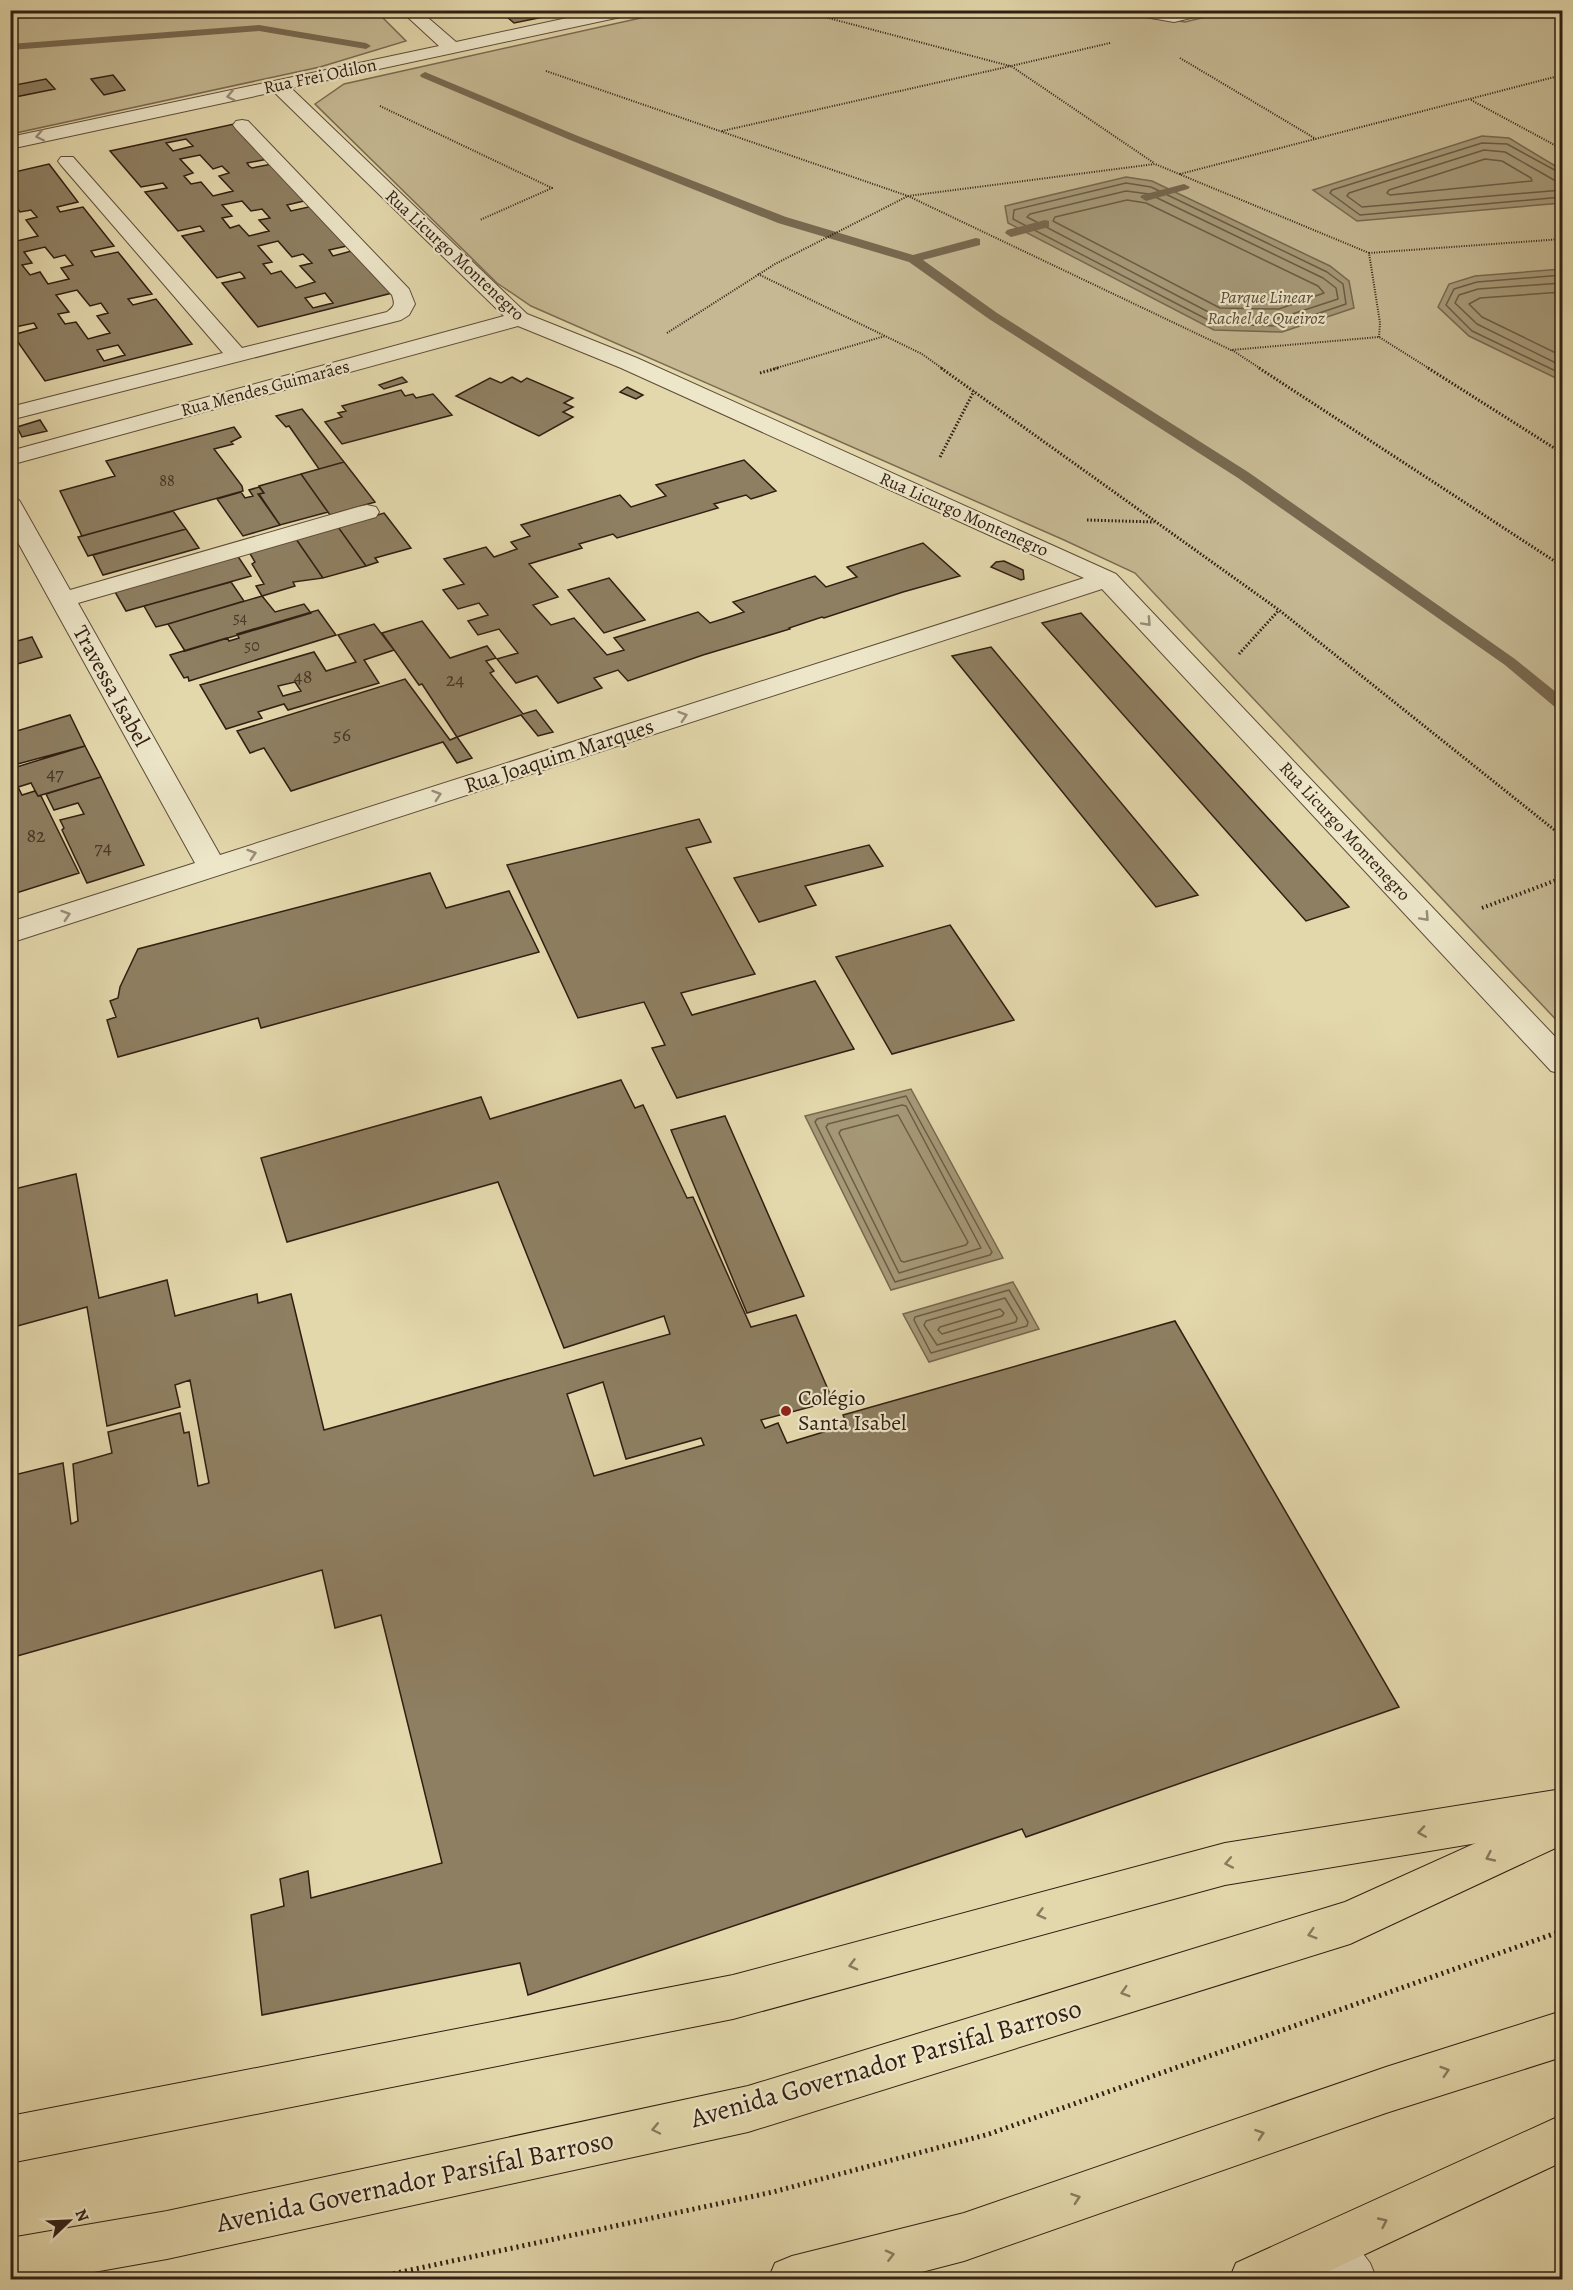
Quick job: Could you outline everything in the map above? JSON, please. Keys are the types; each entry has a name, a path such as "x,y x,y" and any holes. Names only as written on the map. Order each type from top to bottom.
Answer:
{"main road":[{"path":"10,2140 733,1997 1225,1864 1563,1809"},
{"name":"Avenida Governador Parsifal Barroso","path":"10,2262 179,2232 748,2109 1350,1923 1563,1824"},
{"path":"792,2280 964,2237 1386,2090 1563,2034"},
{"path":"1253,2280 1340,2264 1563,2138"}],"street":[{"path":"408,10 452,48"},
{"name":"Rua Frei Odilon","path":"10,143 630,10"},
{"path":"1134,10 1173,17 1202,10"},
{"name":"Rua Licurgo Montenegro","path":"278,86 519,319 629,363 1107,579 1563,1063"},
{"name":"Rua Mendes Guimarães","path":"10,458 519,319"},
{"name":"Travessa Isabel","path":"10,505 212,867"},
{"path":"62,600 366,512"},
{"name":"Rua Joaquim Marques","path":"10,933 1107,579"}],"lane":[{"path":"10,414 394,316 402,311 405,304 402,293 242,125"},
{"path":"67,161 237,357"}],"path":[{"path":"798,10 1011,66 1155,164 1369,253 1563,239"},
{"path":"722,131 1120,41"},
{"path":"1172,54 1316,139"},
{"path":"543,70 908,196 1231,350 1563,566"},
{"path":"1179,174 1563,75"},
{"path":"1470,99 1563,149"},
{"path":"379,106 552,188 480,219"},
{"path":"665,334 775,264 908,196 1155,164"},
{"path":"1369,253 1380,323 1380,337"},
{"path":"758,274 922,354 1279,610 1563,836"},
{"path":"751,375 886,335"},
{"path":"1231,350 1380,337 1563,453"},
{"path":"938,462 974,391"},
{"path":"1079,520 1156,522"},
{"path":"1235,659 1279,610"},
{"path":"1477,910 1563,878"},
{"path":"364,2280 772,2192 989,2134 1563,1931"}],"green space":[{"name":"Parque Linear Rachel de Queiroz","path":"1117,10 1185,22 1234,10 1562,11 1562,1026 1135,573 531,306 497,283 315,104 344,84 672,11"},
{"path":"221,11 376,11 406,41 320,67 11,134 10,18"}],"water":[{"path":"1482,136 1509,138 1562,170 1562,203 1357,221 1313,190"},
{"path":"1126,177 1152,181 1330,266 1349,281 1354,308 1282,332 1214,330 1008,223 1005,206"},
{"path":"1562,269 1562,381 1469,336 1438,307 1449,284 1475,276"},
{"path":"911,1089 1003,1258 891,1290 805,1116"},
{"path":"1013,1282 1039,1329 929,1362 903,1314"}],"building":[{"path":"499,10 566,10 568,12 514,23"},
{"path":"113,75 125,90 104,95 91,79"},
{"path":"46,79 55,89 10,98 10,86"},
{"path":"234,124 268,159 247,163 249,166 252,168 272,164 308,200 287,205 291,211 313,206 351,245 329,250 333,256 355,250 396,292 258,327 222,283 245,278 243,275 240,272 217,278 182,236 204,231 200,226 178,231 145,192 167,188 163,183 141,187 110,151","holes":["186,139 193,146 173,151 166,143","200,155 213,169 222,166 229,173 219,176 233,191 213,196 201,182 191,184 184,176 193,173 180,159","242,201 251,211 262,209 270,218 259,220 269,231 249,236 239,225 230,228 222,218 232,216 222,205","278,241 292,257 303,254 312,263 300,266 315,282 296,288 281,271 271,274 263,264 272,262 258,246","325,293 333,303 313,308 305,298"]},
{"path":"49,164 78,202 57,207 60,212 83,207 114,246 91,251 95,257 118,252 152,294 128,299 133,305 156,299 192,344 45,381 13,335 37,328 34,323 10,328 10,232 17,241 38,236 26,220 37,217 31,210 20,212 10,199 10,173","holes":["45,247 54,258 65,255 73,265 61,268 69,279 48,284 40,272 30,275 22,265 32,263 24,252","77,290 90,306 101,303 108,313 97,316 110,333 88,339 76,322 65,324 58,314 69,312 56,295","118,345 125,355 104,361 97,350"]},
{"path":"402,377 407,382 384,389 379,385"},
{"path":"512,377 521,382 527,378 573,398 564,403 573,407 563,412 573,417 539,436 456,396 490,378 501,383"},
{"path":"627,387 643,395 636,399 620,392"},
{"path":"401,390 405,396 413,394 416,398 433,394 452,415 342,444 325,422 342,417 338,413 346,411 342,406"},
{"path":"302,409 344,462 319,469 289,426 286,427 276,416"},
{"path":"40,420 47,431 22,437 17,427"},
{"path":"234,427 241,437 231,442 233,444 214,449 242,486 243,491 82,536 60,491 115,476 106,461"},
{"path":"744,460 776,491 751,499 746,495 714,504 718,508 617,538 613,534 579,544 582,548 529,564 558,597 533,605 551,625 574,618 607,655 624,650 614,638 698,612 710,623 744,612 733,602 815,576 826,587 857,577 847,567 923,543 960,576 822,617 628,681 618,670 594,678 602,688 558,703 537,676 516,683 497,659 518,653 499,629 478,635 468,621 488,615 479,603 458,609 443,590 464,584 444,559 486,547 494,557 517,549 511,542 530,536 521,525 620,495 631,507 666,496 656,485"},
{"path":"344,462 375,502 330,515 301,474"},
{"path":"301,474 328,512 280,525 259,494 264,493 259,486"},
{"path":"259,487 264,493 258,494 280,525 243,536 217,499 241,492 245,498 253,496 249,490"},
{"path":"173,511 186,529 88,556 78,537"},
{"path":"384,513 411,548 375,558 378,562 366,566 338,527"},
{"path":"338,527 366,566 323,578 296,539"},
{"path":"186,529 199,548 103,575 93,555"},
{"path":"296,539 323,578 293,582 295,586 262,596 256,586 264,584 252,564 255,562 249,552"},
{"path":"237,555 251,576 126,611 115,592"},
{"path":"1004,561 1023,570 1024,579 1021,580 991,567 996,562"},
{"path":"609,578 645,620 604,633 568,590"},
{"path":"231,582 244,601 168,624 156,627 144,606"},
{"path":"262,596 275,612 304,604 311,613 185,651 168,624"},
{"path":"318,610 336,635 189,681 188,677 184,678 170,655 227,638 229,641 239,638 237,634"},
{"path":"1081,613 1349,907 1306,921 1042,623"},
{"path":"422,621 450,658 487,646 496,658 486,661 494,671 490,673 523,714 536,710 553,732 538,736 521,715 457,737 422,684 419,685 382,633"},
{"path":"374,624 394,650 364,660 379,683 288,710 284,704 258,712 262,718 226,729 200,685 314,652 326,671 356,662 338,635","holes":["295,682 301,691 283,696 278,686"]},
{"path":"32,637 42,657 10,666 10,643"},
{"path":"991,647 1198,895 1156,907 952,656"},
{"path":"405,679 450,740 457,737 472,758 457,763 443,742 291,791 264,748 250,753 237,731"},
{"path":"70,715 85,746 10,766 10,733"},
{"path":"85,746 101,777 38,796 31,783 12,789 10,769"},
{"path":"101,777 144,865 87,883 62,830 64,828 60,820 84,814 78,803 54,810 46,794"},
{"path":"10,786 12,789 18,787 22,795 35,791 38,796 41,796 79,873 10,895"},
{"path":"699,819 711,842 686,848 755,974 681,993 692,1015 815,981 854,1049 677,1098 652,1048 665,1045 644,1002 578,1018 507,865"},
{"path":"869,845 883,866 805,886 816,905 759,922 734,878"},
{"path":"430,873 446,908 509,891 539,952 261,1028 258,1018 118,1057 107,1020 116,1017 110,1001 118,998 120,987 138,949"},
{"path":"950,925 1014,1020 892,1054 836,957"},
{"path":"621,1080 635,1108 643,1105 687,1198 693,1197 751,1327 796,1315 833,1401 761,1420 765,1428 778,1423 787,1443 847,1425 843,1415 1175,1321 1399,1707 1026,1837 1022,1829 528,1995 520,1963 262,2015 251,1915 284,1906 280,1879 308,1871 311,1898 442,1863 381,1615 335,1628 322,1570 10,1658 10,1476 63,1463 71,1524 78,1521 73,1464 112,1453 108,1432 180,1413 184,1433 189,1432 198,1486 209,1483 190,1380 175,1385 180,1407 107,1426 87,1307 10,1328 10,1190 76,1174 99,1298 167,1280 175,1316 257,1294 258,1303 291,1294 324,1430 670,1334 664,1316 564,1348 498,1182 287,1242 261,1158 481,1097 490,1119","holes":["603,1382 626,1459 701,1438 704,1445 594,1476 567,1394"]},
{"path":"725,1116 804,1296 747,1313 671,1130"}],"waterway":[{"path":"10,47 259,28 366,46"},
{"path":"425,75 574,138 782,220 913,259"},
{"path":"1146,197 1184,187"},
{"path":"1011,233 1045,224"},
{"path":"913,259 976,242"},
{"path":"913,259 993,316 1243,475 1510,662 1562,705"}],"place":[{"name":"Colégio Santa Isabel","path":"786,1411"}]}
